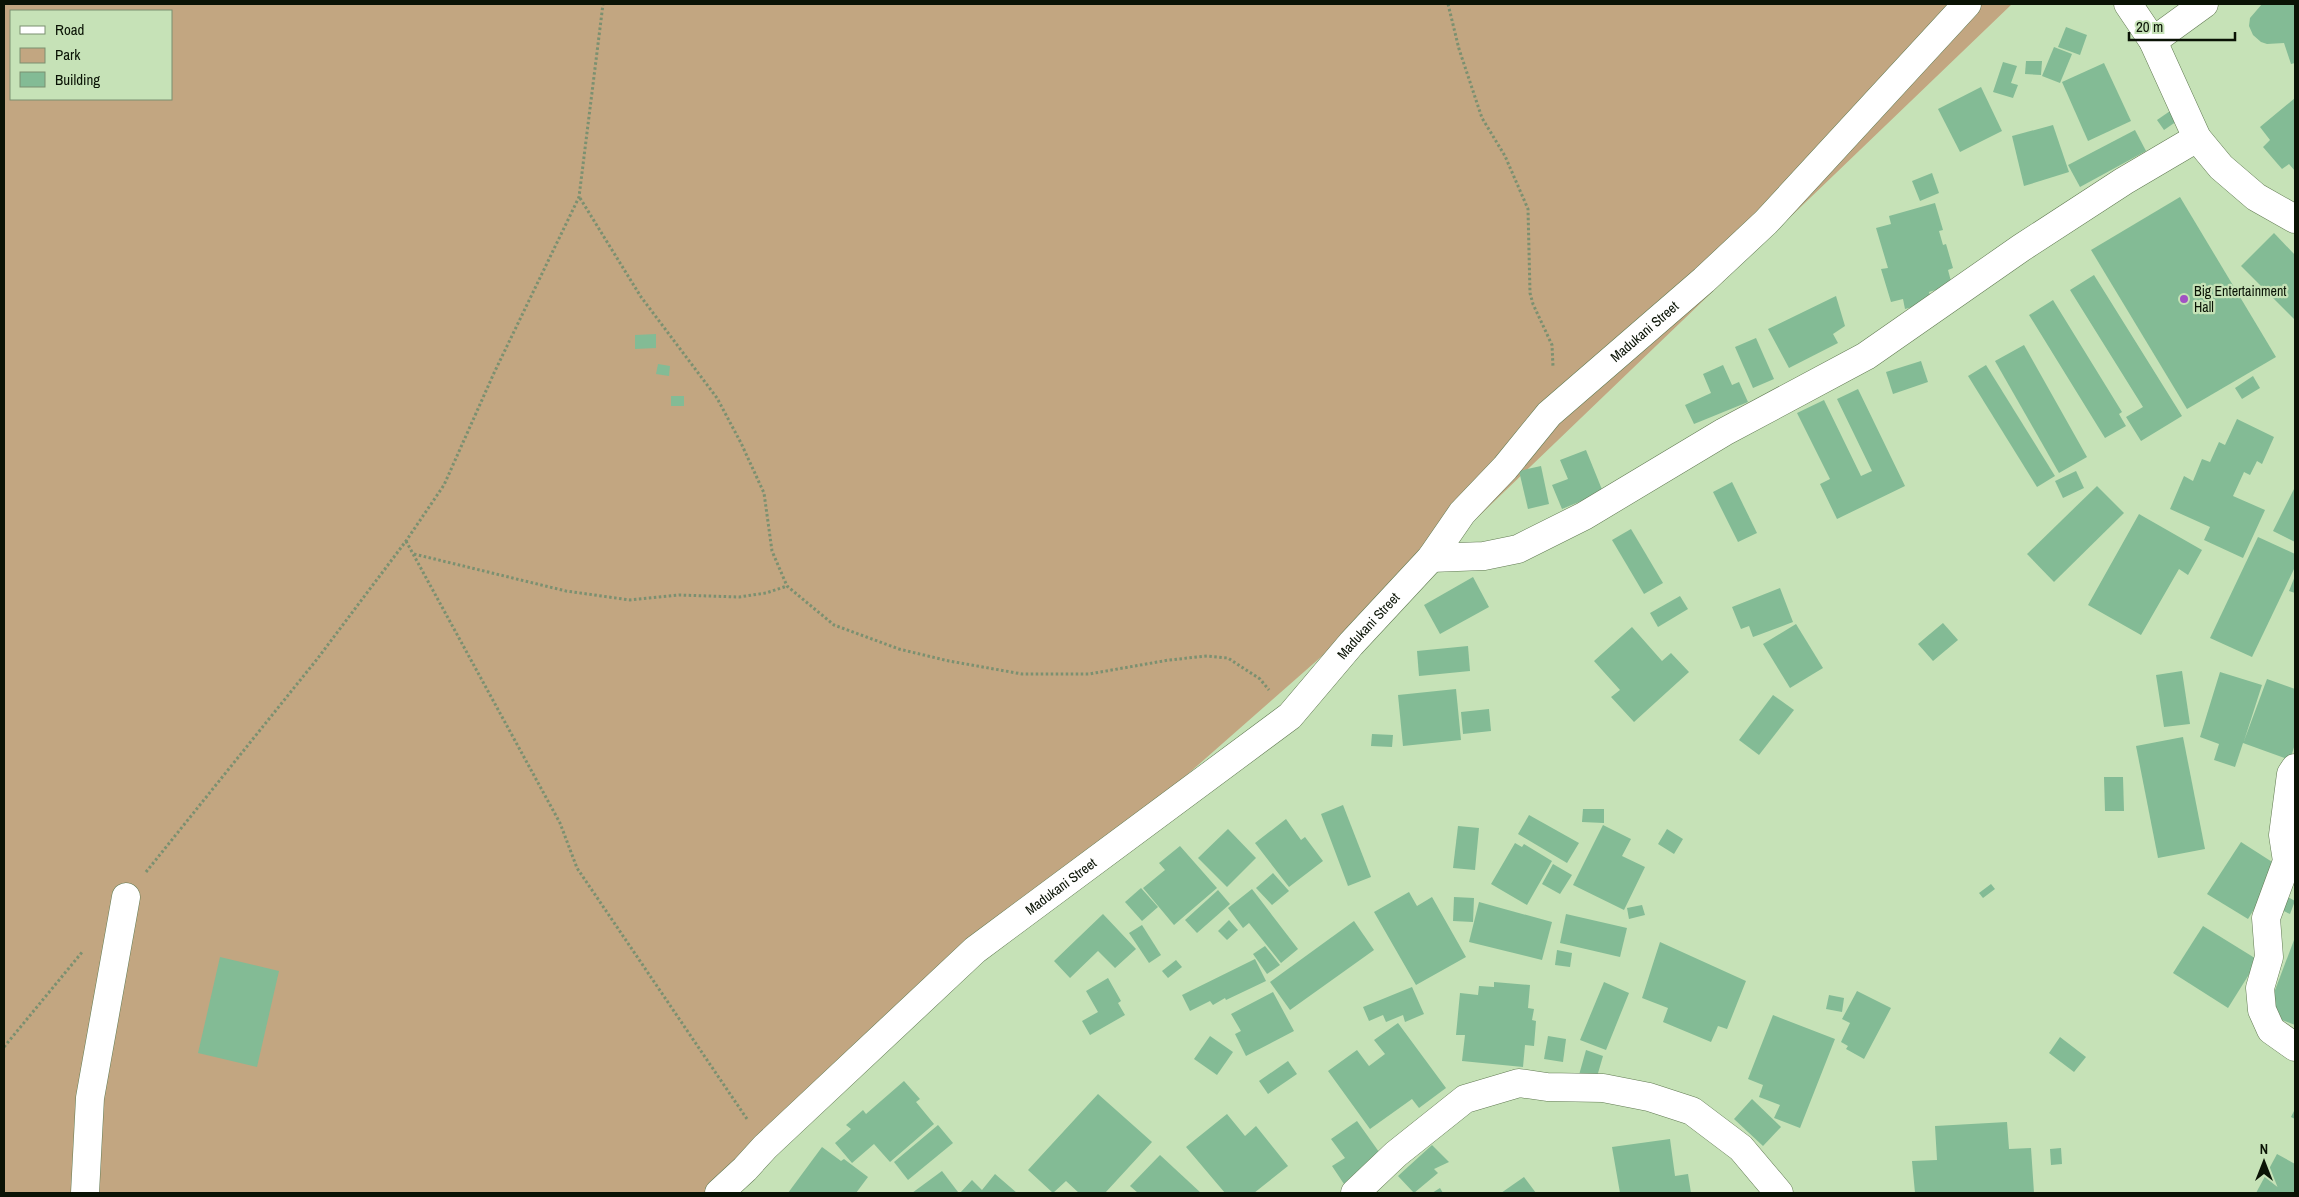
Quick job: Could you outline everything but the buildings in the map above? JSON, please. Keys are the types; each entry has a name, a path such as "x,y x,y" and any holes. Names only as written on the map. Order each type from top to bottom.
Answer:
{"street":[{"name":"Madukani Street","path":"719,1193 765,1147 975,950 1290,716 1350,644 1431,558 1462,513 1505,468 1549,414 1704,280 1766,222 1967,4"},
{"path":"2128,4 2153,41 2197,138 2221,167 2256,197 2295,219"},
{"path":"2153,41 2204,4"},
{"path":"1431,558 1484,556 1518,549 1584,516 1724,432 1866,356 2028,243 2124,181 2197,138"},
{"path":"2295,768 2291,774 2283,835 2287,861 2266,918 2269,957 2260,988 2262,1010 2272,1030 2295,1047"},
{"path":"85,1193 90,1098 126,897"},
{"path":"1355,1193 1396,1154 1464,1099 1520,1083 1547,1087 1603,1088 1649,1096 1692,1111 1741,1148 1779,1193"}],"path":[{"path":"126,897 318,658 406,541 444,485 494,373 579,197 603,4"},
{"path":"1448,4 1459,49 1482,118 1505,156 1528,209 1530,293 1552,346 1553,365 1549,414"},
{"path":"579,197 641,298 717,398 741,443 764,494 772,551 787,586 834,625 899,649 949,661 1013,672 1089,674 1169,660 1207,656 1228,658 1260,680 1290,716"},
{"path":"406,541 560,823 577,868 765,1147"},
{"path":"413,554 566,590 630,600 679,595 739,597 766,594 787,586"},
{"path":"4,1047 86,947"}],"green space":[{"path":"4,4 2012,4 1453,541 711,1193 4,1193"}],"place":[{"name":"Big Entertainment Hall","path":"2184,299"}]}
